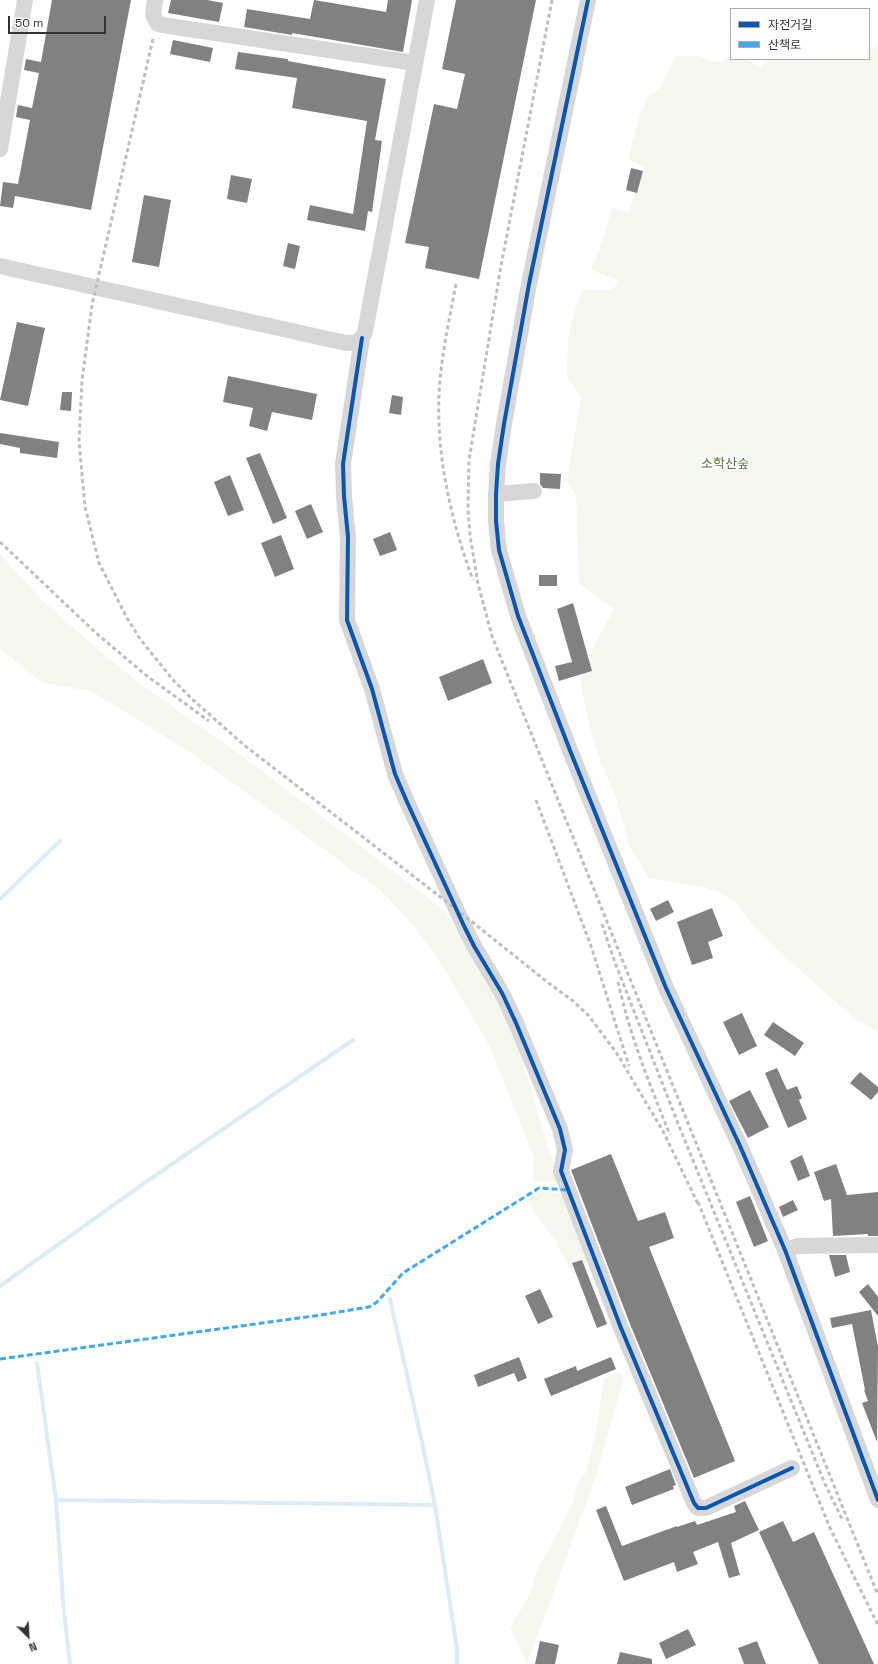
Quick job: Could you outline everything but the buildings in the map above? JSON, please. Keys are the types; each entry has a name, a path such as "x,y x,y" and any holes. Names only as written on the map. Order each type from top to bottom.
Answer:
{"street":[{"path":"0,149 26,0"},
{"path":"155,0 153,15 157,23 162,25 415,63"},
{"path":"0,266 346,343 355,343 362,338 366,332 427,0"},
{"path":"588,0 529,284 503,432 498,464 496,494 496,521 499,543 505,574 518,616 549,700 666,988 740,1146 785,1250 878,1500"},
{"path":"362,338 343,464 348,537 347,620 372,689 395,774 422,838 474,946 502,993 540,1080 560,1129 565,1150 561,1171 621,1328 694,1503 698,1508 706,1508 792,1468"},
{"path":"496,494 534,491"},
{"path":"785,1250 797,1246 878,1245"}],"green space":[{"name":"소학산숲","path":"870,46 876,49 878,46 878,1032 855,1019 773,946 756,929 737,903 720,892 703,887 649,878 629,845 616,798 601,764 591,731 582,691 581,680 595,644 614,609 579,583 576,495 568,484 568,473 581,397 567,377 568,339 571,322 582,290 613,290 618,281 591,269 601,245 612,208 628,212 645,167 628,159 638,121 646,98 659,89 676,56 697,56 711,61 722,62 730,55 730,60 747,60 761,68 767,60 870,60"},
{"path":"0,554 42,600 89,642 139,683 257,767 445,911 478,964 510,1021 559,1182 533,1181 534,1157 490,1047 445,970 428,945 405,916 375,885 352,871 190,752 91,691 42,683 0,648"},
{"path":"541,1191 564,1194 588,1262 570,1269 556,1242 535,1214 528,1199"},
{"path":"621,1372 624,1378 593,1485 527,1664 510,1628 529,1596 536,1572 560,1529 573,1501 580,1478 586,1473 597,1426 604,1379"}],"waterway":[{"path":"0,899 60,841"},
{"path":"0,1286 143,1184 353,1040"},
{"path":"390,1299 435,1505 457,1649 457,1664"},
{"path":"37,1363 56,1500 64,1613 70,1664"},
{"path":"56,1500 435,1505"}],"railway":[{"path":"552,0 501,266 469,460 468,510 470,535 478,584 492,636 878,1595"},
{"path":"153,39 92,305 82,380 79,441 85,507 99,563 127,618 140,639 174,681 192,699 244,745 456,909 573,1001 589,1016 618,1055 663,1131 699,1206"},
{"path":"456,284 441,368 439,431 451,507 457,532 473,580"},
{"path":"0,542 96,633 147,676 209,721"},
{"path":"536,800 591,946 629,1066"},
{"path":"602,924 614,960 679,1126 825,1484 842,1519"},
{"path":"618,982 634,1041 670,1135"},
{"path":"698,1202 830,1528 878,1625"}],"marked path":[{"path":"0,1359 321,1315 369,1307 377,1302 403,1273 539,1188 568,1190"}],"cycle path":[{"path":"588,0 529,284 504,424 498,464 496,494 496,521 499,550 518,616 571,753 666,988 740,1146 785,1250 878,1500"},
{"path":"362,338 343,464 348,537 347,620 372,689 395,774 464,926 502,993 516,1023 560,1129 565,1150 561,1171 621,1328 694,1503 698,1508 706,1508 792,1468"}]}
